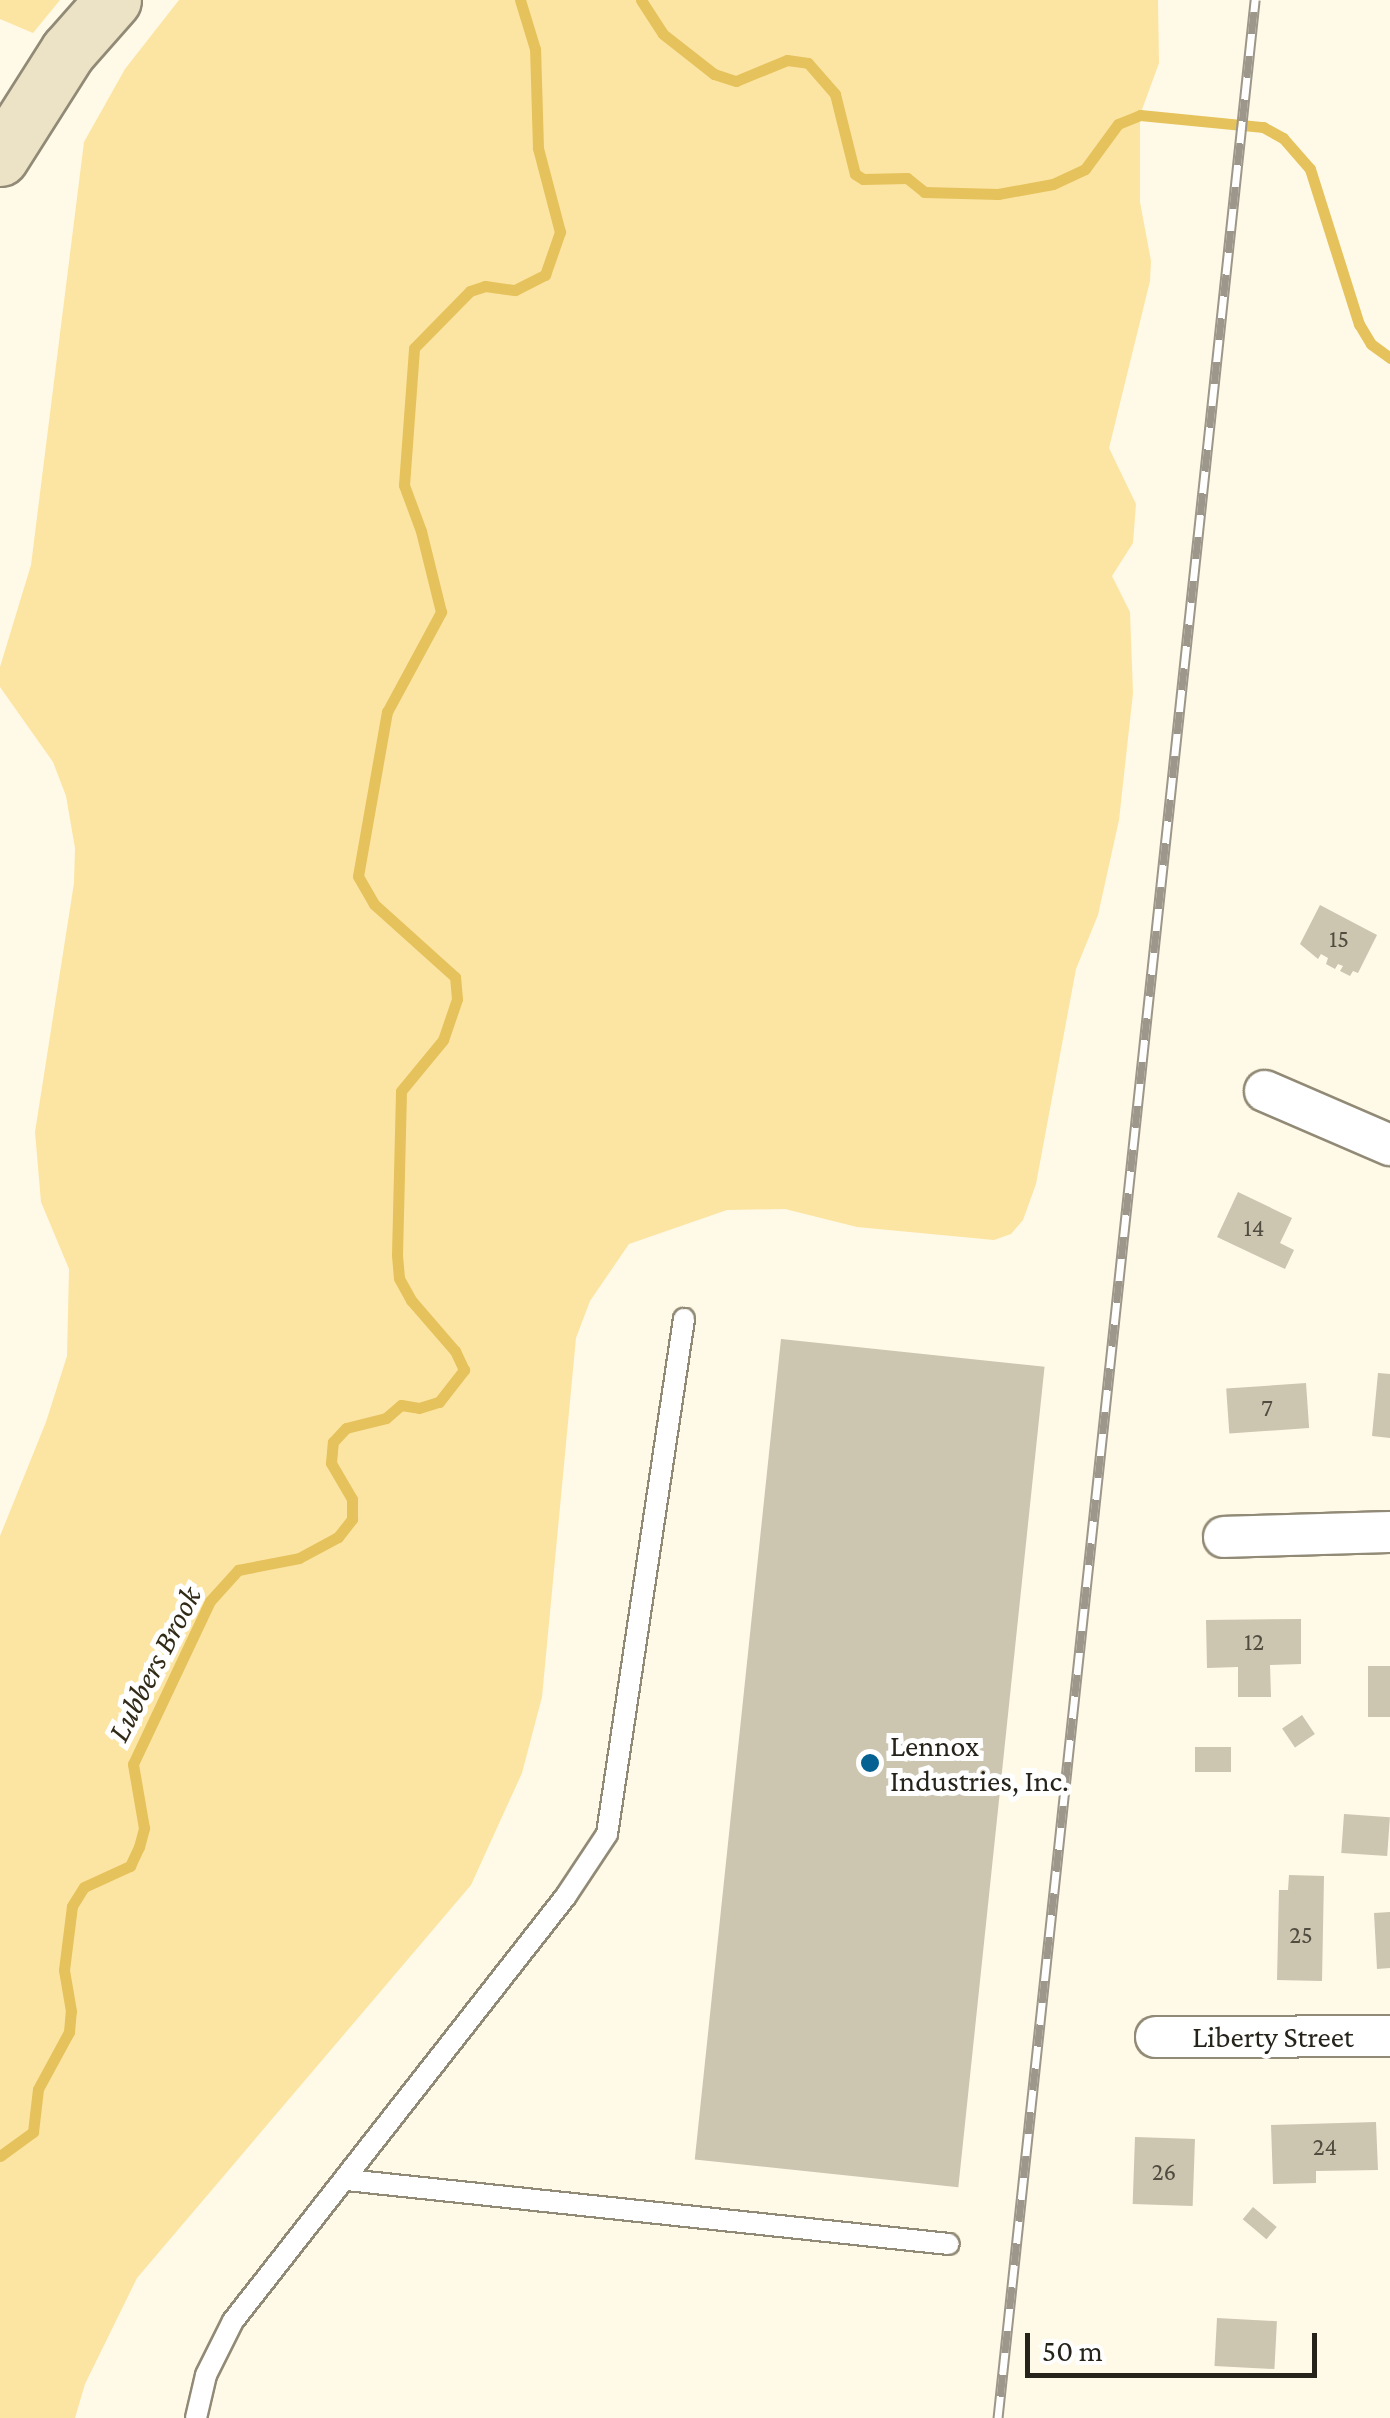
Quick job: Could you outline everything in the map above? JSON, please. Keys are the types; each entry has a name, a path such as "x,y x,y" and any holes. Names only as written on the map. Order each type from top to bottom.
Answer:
{"street":[{"path":"0,158 68,51 113,0"},
{"path":"1265,1091 1390,1145"},
{"path":"1224,1537 1390,1532"},
{"name":"Liberty Street","path":"1156,2037 1390,2036"}],"lane":[{"path":"196,2418 206,2375 233,2321 566,1896 607,1834 684,1319"},
{"path":"347,2180 949,2244"}],"shaded area":[{"path":"0,0 60,0 33,33 0,19"},
{"path":"179,0 1158,0 1159,63 1140,115 1140,202 1151,261 1150,281 1109,448 1136,504 1133,543 1112,576 1130,612 1133,693 1119,820 1098,915 1076,969 1036,1184 1023,1220 1011,1234 994,1240 857,1227 785,1209 727,1210 629,1244 590,1301 576,1338 542,1697 522,1773 471,1885 137,2278 85,2384 75,2418 0,2418 0,1536 46,1422 67,1356 69,1269 41,1202 35,1132 74,883 75,848 66,796 53,762 0,687 0,667 31,565 84,142 125,69"}],"building":[{"path":"1320,905 1377,935 1358,973 1353,971 1350,976 1340,971 1343,966 1338,964 1335,969 1326,964 1328,958 1321,954 1318,959 1300,944"},
{"path":"1238,1192 1292,1218 1280,1243 1294,1250 1285,1269 1217,1237"},
{"name":"Lennox Industries, Inc.","path":"781,1339 1045,1367 958,2187 695,2159"},
{"path":"1378,1373 1390,1374 1390,1438 1372,1436"},
{"path":"1306,1383 1309,1428 1229,1433 1226,1389"},
{"path":"1301,1619 1301,1664 1270,1665 1271,1697 1238,1697 1238,1667 1207,1668 1206,1620"},
{"path":"1368,1666 1390,1666 1390,1717 1368,1717"},
{"path":"1302,1715 1315,1734 1295,1747 1282,1728"},
{"path":"1195,1747 1231,1747 1231,1772 1195,1772"},
{"path":"1344,1814 1390,1817 1387,1856 1341,1853"},
{"path":"1289,1875 1324,1876 1322,1981 1277,1980 1279,1890 1288,1890"},
{"path":"1390,1912 1390,1968 1377,1969 1374,1913"},
{"path":"1376,2122 1378,2170 1316,2171 1316,2183 1273,2184 1271,2125"},
{"path":"1135,2137 1195,2139 1193,2206 1133,2204"},
{"path":"1253,2207 1277,2227 1266,2239 1243,2219"},
{"path":"1217,2318 1277,2321 1274,2369 1214,2366"}],"waterway":[{"name":"Lubbers Brook","path":"0,2156 33,2132 38,2089 69,2032 71,2011 64,1970 72,1906 84,1887 130,1866 139,1847 144,1828 133,1764 210,1601 238,1570 299,1558 338,1537 352,1519 352,1499 331,1463 333,1442 346,1428 386,1418 401,1405 419,1408 439,1402 464,1370 455,1351 411,1300 399,1278 397,1255 401,1091 443,1040 457,999 455,977 374,904 358,876 387,712 441,612 421,531 404,485 414,348 470,291 485,286 515,290 545,275 560,232 538,148 535,49 520,0"},
{"path":"641,0 663,34 714,74 736,81 787,60 808,63 835,94 855,174 863,179 907,178 924,192 998,194 1053,184 1085,169 1118,124 1140,115 1263,127 1283,138 1310,169 1359,324 1371,344 1390,358"}],"railway":[{"path":"998,2418 1255,0"}],"place":[{"name":"Lennox Industries, Inc.","path":"870,1763"}]}
